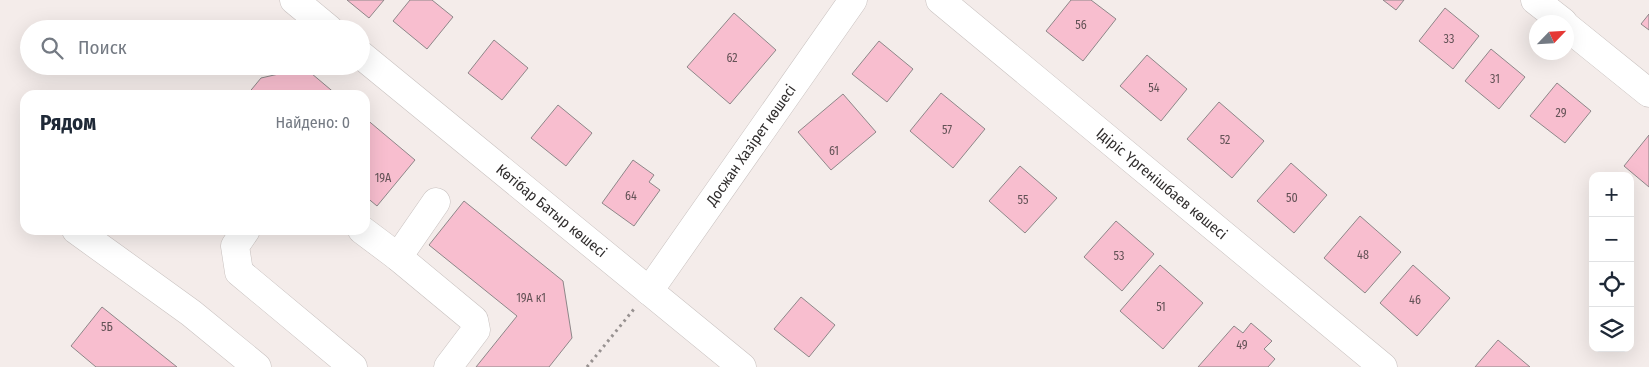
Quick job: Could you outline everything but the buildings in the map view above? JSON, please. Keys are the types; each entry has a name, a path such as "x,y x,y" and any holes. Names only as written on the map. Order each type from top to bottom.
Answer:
{"street":[{"path":"294,0 318,20"},
{"name":"Досжан Хазірет көшесі","path":"649,291 852,0"},
{"name":"Ідіріс Үргенішбаев көшесі","path":"940,0 1383,367"},
{"path":"1535,0 1554,15"},
{"path":"1574,32 1649,93"},
{"name":"Көтібар Батыр көшесі","path":"370,62 742,367"},
{"path":"398,257 436,202"},
{"path":"83,235 191,313 257,367"},
{"path":"243,235 235,246 239,272 353,367"},
{"path":"369,235 474,320 476,330 448,367"}],"path":[{"path":"587,367 649,291"}]}
